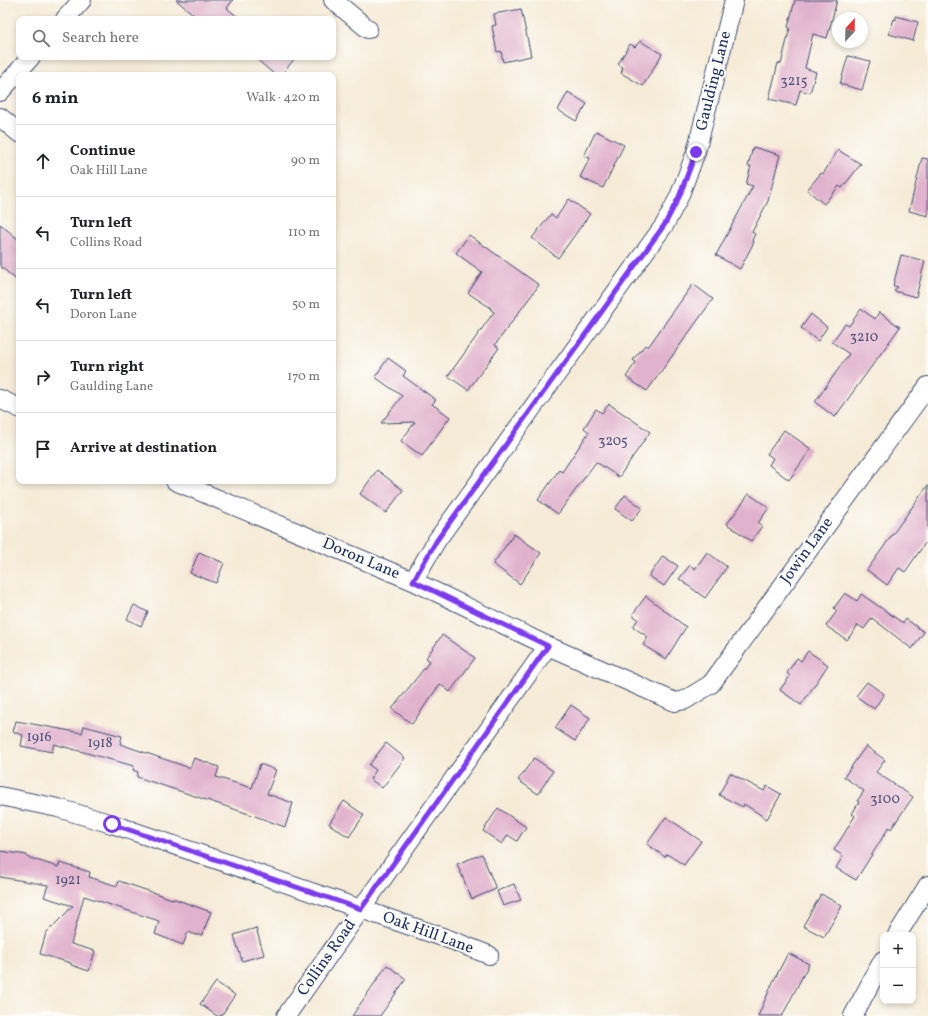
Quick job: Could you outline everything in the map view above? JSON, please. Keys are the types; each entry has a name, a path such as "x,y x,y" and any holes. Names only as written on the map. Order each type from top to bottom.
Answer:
{"street":[{"path":"68,16 82,0"},
{"path":"333,0 368,28"},
{"name":"Gaulding Lane","path":"413,581 437,540 665,224 679,197 696,152 734,0"},
{"path":"18,72 28,60"},
{"path":"0,92 16,74"},
{"path":"0,117 16,130"},
{"name":"Jowin Lane","path":"675,702 685,700 711,684 928,386"},
{"path":"0,399 16,407"},
{"name":"Doron Lane","path":"182,484 413,581 548,646 675,702"},
{"name":"Collins Road","path":"286,1016 548,646"},
{"name":"Oak Hill Lane","path":"0,796 58,808 112,824 451,940 489,955"},
{"path":"898,932 928,885"},
{"path":"853,1016 880,966"}],"building":[{"path":"176,0 233,0 227,8 236,16 195,16"},
{"path":"795,0 837,0 834,12 832,12 832,19 827,38 813,34 805,68 816,72 810,93 800,90 796,105 769,99 778,63 781,64 790,28 788,27"},
{"path":"521,9 531,56 503,62 501,51 497,52 492,26 496,25 494,14"},
{"path":"896,16 918,22 913,41 889,34 894,19 896,20"},
{"path":"640,41 662,54 643,86 621,73 623,68 618,64 630,44 635,47"},
{"path":"848,56 870,61 862,90 840,84"},
{"path":"258,60 294,60 284,72 272,72"},
{"path":"568,92 587,104 576,121 558,110"},
{"path":"596,131 624,145 603,188 580,177 590,158 584,156"},
{"path":"753,147 780,155 768,201 752,232 755,234 752,240 754,242 740,269 716,255 753,186 746,184 751,166 748,166"},
{"path":"838,150 861,164 842,188 839,186 824,204 807,190 821,173 823,174"},
{"path":"922,158 928,159 928,216 909,211"},
{"path":"569,199 590,214 558,258 532,238 551,214 556,218"},
{"path":"0,224 16,237 16,279 0,266"},
{"path":"469,235 539,285 495,345 499,348 468,390 448,376 494,312 490,309 491,308 468,293 482,272 456,253"},
{"path":"901,255 925,261 916,297 894,291 898,287 893,286"},
{"path":"693,284 713,299 647,391 626,377 636,362 633,360 645,345 648,347"},
{"path":"861,309 875,319 879,312 900,327 835,417 815,402 849,354 832,342 845,324 849,326"},
{"path":"811,314 827,327 818,341 801,328"},
{"path":"388,358 406,371 403,376 436,400 432,404 450,417 422,456 401,441 415,422 381,423 402,396 375,377"},
{"path":"609,404 650,432 619,477 596,462 558,514 538,500 559,470 562,472 589,432 584,428 596,409 602,413"},
{"path":"784,430 811,449 789,480 769,465 773,458 767,454"},
{"path":"377,470 403,490 386,513 360,494"},
{"path":"928,485 928,539 905,572 899,568 887,585 867,570"},
{"path":"749,494 769,508 758,523 762,526 751,541 727,524"},
{"path":"625,495 642,508 632,521 615,509"},
{"path":"514,534 541,553 520,584 493,564"},
{"path":"199,552 224,563 216,583 190,573"},
{"path":"707,552 727,567 705,598 679,579 690,565 695,569"},
{"path":"663,556 678,566 664,586 649,576"},
{"path":"845,593 857,601 861,594 903,623 906,619 924,632 912,649 872,618 864,629 858,625 847,640 826,626 837,611 834,608"},
{"path":"646,596 686,627 666,659 643,645 648,637 633,627 638,619 632,615"},
{"path":"134,605 148,612 141,626 127,619"},
{"path":"442,635 475,658 450,692 440,684 412,724 392,709 430,661 426,658"},
{"path":"808,651 828,665 801,705 780,690 790,676 787,673 797,658 801,661"},
{"path":"867,682 884,694 874,709 856,696"},
{"path":"571,705 590,718 575,741 555,728"},
{"path":"16,721 82,733 84,726 122,736 120,744 190,768 194,758 219,767 216,777 252,788 260,764 276,770 267,794 293,803 285,827 137,777 138,772 133,770 134,766 54,744 52,752 21,746 23,735 13,732"},
{"path":"386,743 405,758 382,788 370,779 376,770 369,765"},
{"path":"866,746 885,760 876,772 913,797 891,829 889,827 856,880 836,868 843,856 834,850 855,816 852,814 859,802 857,801 864,791 844,777"},
{"path":"534,758 553,771 538,794 518,780"},
{"path":"730,773 764,791 767,786 781,794 767,819 744,804 743,807 719,795"},
{"path":"344,801 364,815 349,837 329,824"},
{"path":"498,808 526,827 517,841 508,835 502,844 483,831"},
{"path":"666,817 701,841 684,865 667,854 665,857 647,844"},
{"path":"0,851 27,855 27,857 58,867 60,863 90,872 89,877 117,886 119,881 211,912 202,935 196,935 188,932 183,945 155,934 159,921 84,896 71,944 95,951 89,971 71,965 71,963 40,954 46,933 73,906 44,897 48,885 0,877"},
{"path":"482,854 496,889 472,899 457,864"},
{"path":"514,884 521,900 503,906 497,891"},
{"path":"821,894 842,906 824,937 803,926"},
{"path":"256,928 264,955 242,961 234,935"},
{"path":"788,953 809,964 782,1016 758,1016 772,984"},
{"path":"387,965 406,979 380,1016 352,1016"},
{"path":"216,982 235,995 221,1016 217,1016 200,1004"}],"route":[{"path":"112,824 361,909 548,646 413,581 437,540 665,224 679,197 696,152"}]}
